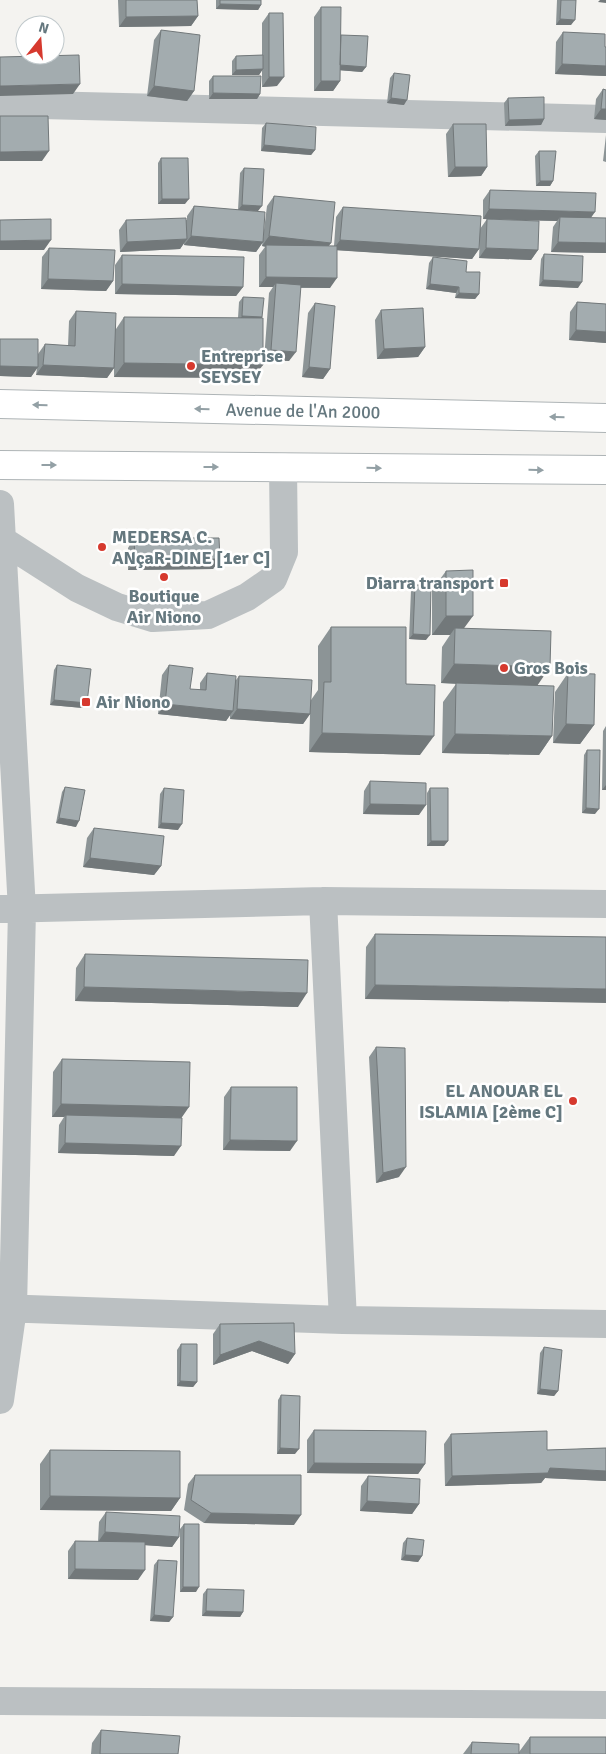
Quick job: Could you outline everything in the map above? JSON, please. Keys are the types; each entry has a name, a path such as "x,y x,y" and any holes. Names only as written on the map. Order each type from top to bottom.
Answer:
{"main road":[{"name":"Avenue de l'An 2000","path":"0,404 606,418"},
{"path":"0,465 606,470"}],"street":[{"path":"0,104 606,119"},
{"path":"2,540 76,588 117,607 153,618 208,615 246,598 272,579 284,552 283,467"},
{"path":"0,504 11,910 6,1308 0,1400"},
{"path":"11,910 323,901 606,904"},
{"path":"323,901 342,1320"},
{"path":"6,1308 342,1320 606,1324"},
{"path":"0,1700 606,1705"}],"building":[{"path":"126,0 197,0 198,16 126,17"},
{"path":"220,0 261,0 261,5 220,4"},
{"path":"561,0 576,0 575,20 560,19"},
{"path":"321,7 341,7 340,81 321,81"},
{"path":"269,13 283,13 284,77 269,77"},
{"path":"161,30 200,35 194,91 154,86"},
{"path":"563,32 605,34 606,66 562,64"},
{"path":"341,35 368,36 366,67 340,65"},
{"path":"65,55 79,55 80,84 0,86 0,57 15,57 15,65 65,65"},
{"path":"263,55 263,69 236,70 236,56"},
{"path":"394,73 410,75 407,100 391,98"},
{"path":"213,76 261,76 260,94 213,93"},
{"path":"603,89 606,90 606,109 601,109"},
{"path":"544,97 544,119 509,120 508,98"},
{"path":"0,116 48,116 49,151 0,152"},
{"path":"266,123 316,127 315,150 264,145"},
{"path":"453,124 486,124 487,167 455,167"},
{"path":"539,151 556,151 553,181 540,181"},
{"path":"161,158 188,158 189,199 162,199"},
{"path":"244,168 264,169 262,206 242,205"},
{"path":"490,190 596,193 595,212 489,209"},
{"path":"274,196 335,202 331,243 269,236"},
{"path":"194,206 265,212 263,242 191,236"},
{"path":"343,207 481,216 479,249 340,240"},
{"path":"560,217 606,218 606,243 558,242"},
{"path":"186,218 187,239 127,242 126,220"},
{"path":"51,219 51,240 0,241 0,220"},
{"path":"487,219 539,221 538,250 486,248"},
{"path":"266,245 337,246 337,278 266,277"},
{"path":"49,248 115,250 113,281 48,279"},
{"path":"544,254 583,256 582,282 543,280"},
{"path":"122,255 244,257 243,287 122,284"},
{"path":"433,257 467,261 466,272 480,272 479,294 459,293 459,287 430,284"},
{"path":"276,283 301,285 296,352 271,350"},
{"path":"243,297 264,298 262,317 242,316"},
{"path":"577,302 606,304 606,332 576,330"},
{"path":"315,303 335,306 330,369 309,367"},
{"path":"423,308 425,347 384,349 381,310"},
{"path":"76,311 116,313 114,368 43,365 45,344 75,346"},
{"path":"124,317 263,318 263,365 124,363"},
{"path":"0,339 38,339 38,367 0,366"},
{"path":"134,538 219,538 220,559 135,560"},
{"path":"473,570 473,616 446,616 446,571"},
{"path":"415,585 431,585 430,635 413,634"},
{"path":"331,627 406,627 406,684 435,685 434,736 322,733 324,682 331,682"},
{"path":"455,628 551,631 550,667 454,664"},
{"path":"57,665 91,669 87,703 54,700"},
{"path":"169,665 193,668 190,689 206,690 207,673 236,676 233,711 165,704"},
{"path":"568,673 595,674 594,725 566,724"},
{"path":"239,676 312,680 310,714 237,709"},
{"path":"456,683 554,686 552,736 455,734"},
{"path":"587,750 600,750 599,809 586,808"},
{"path":"370,781 426,783 426,805 370,804"},
{"path":"65,787 85,790 79,821 59,818"},
{"path":"164,788 184,790 182,824 161,823"},
{"path":"430,788 448,788 448,841 431,841"},
{"path":"94,828 164,836 161,866 90,858"},
{"path":"375,934 606,937 606,989 375,985"},
{"path":"85,954 308,960 307,993 84,987"},
{"path":"376,1047 405,1048 406,1167 383,1173"},
{"path":"62,1059 190,1062 189,1107 61,1104"},
{"path":"231,1087 297,1087 297,1141 230,1140"},
{"path":"66,1115 182,1118 181,1146 65,1143"},
{"path":"294,1323 295,1354 259,1341 220,1355 220,1324"},
{"path":"181,1344 197,1344 197,1382 180,1381"},
{"path":"544,1347 562,1350 558,1391 540,1389"},
{"path":"281,1395 300,1396 299,1449 280,1448"},
{"path":"314,1430 426,1431 425,1464 314,1463"},
{"path":"547,1431 547,1450 606,1448 606,1471 550,1468 548,1473 452,1476 451,1434"},
{"path":"50,1450 180,1451 180,1498 50,1496"},
{"path":"195,1475 301,1475 301,1515 211,1513 191,1500"},
{"path":"368,1476 420,1479 419,1504 367,1501"},
{"path":"106,1512 180,1516 179,1537 105,1532"},
{"path":"184,1524 199,1524 199,1587 183,1587"},
{"path":"407,1538 424,1540 422,1556 405,1555"},
{"path":"75,1541 145,1542 145,1570 75,1569"},
{"path":"158,1560 177,1561 173,1617 154,1615"},
{"path":"207,1589 244,1590 243,1612 206,1611"},
{"path":"101,1730 180,1736 178,1754 100,1754"},
{"path":"530,1737 606,1737 606,1754 530,1754"},
{"path":"472,1742 519,1744 519,1754 471,1754"}],"place":[{"name":"Entreprise SEYSEY","path":"191,366"},
{"name":"MEDERSA C. ANçaR-DINE [1er C]","path":"102,547"},
{"name":"Boutique Air Niono","path":"164,577"},
{"name":"Diarra transport","path":"504,583"},
{"name":"Gros Bois","path":"504,668"},
{"name":"Air Niono","path":"86,702"},
{"name":"EL ANOUAR EL ISLAMIA [2ème C]","path":"573,1101"}]}
